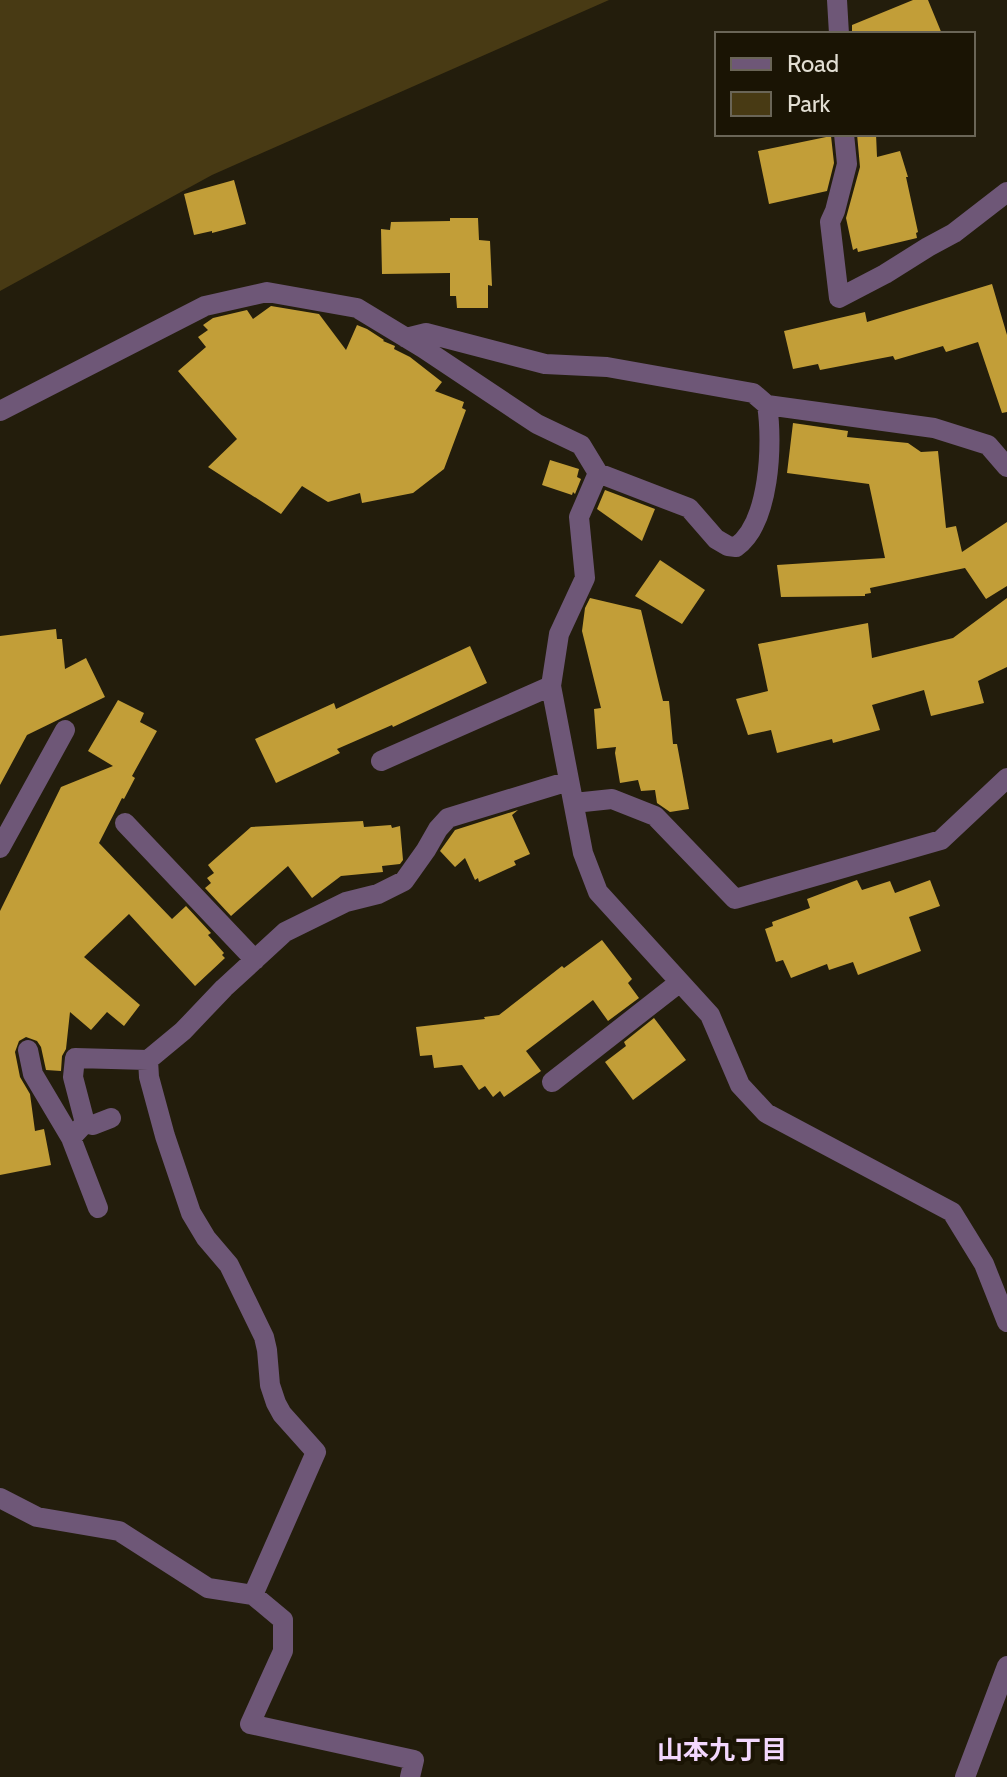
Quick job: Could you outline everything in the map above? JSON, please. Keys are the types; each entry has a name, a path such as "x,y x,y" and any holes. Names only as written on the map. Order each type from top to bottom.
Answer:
{"street":[{"path":"837,0 839,32"},
{"path":"844,136 847,164 830,222 839,298 954,233 1007,192"},
{"path":"0,411 205,306 267,292 357,308 537,424 581,445 598,473 689,508 716,539 736,547 746,540 762,505 770,424 767,405"},
{"path":"406,338 426,333 545,364 607,367 753,393 767,405 934,428 988,445 1007,467"},
{"path":"598,473 579,517 585,578 559,634 551,686 583,853 598,892 710,1015 740,1085 766,1113 952,1212 984,1264 1007,1322"},
{"path":"381,761 551,686"},
{"path":"0,848 65,730"},
{"path":"574,803 612,799 655,816 735,899 941,840 1007,778"},
{"path":"98,1208 78,1130 73,1077 75,1058 148,1060 183,1031 285,932 346,902 378,894 404,881 448,818 569,781"},
{"path":"125,823 255,960"},
{"path":"552,1082 680,982"},
{"path":"28,1050 33,1074 78,1130"},
{"path":"148,1060 149,1077 165,1136 191,1213 206,1238 229,1265 264,1337 270,1385 276,1403 316,1452 253,1595"},
{"path":"78,1130 111,1118"},
{"path":"0,1498 37,1517 119,1531 208,1588 253,1595 283,1620 283,1651 250,1724 414,1760 410,1777"},
{"path":"965,1777 1007,1666"}],"green space":[{"path":"0,0 609,0 212,175 0,291"}],"building":[{"path":"913,0 928,0 941,32 852,32 852,25"},
{"path":"831,136 834,163 827,191 769,204 758,151"},
{"path":"857,136 876,136 877,157 900,151 908,177 917,238 858,252 857,248 853,250 846,218 860,167"},
{"path":"234,180 246,224 194,235 184,194"},
{"path":"450,218 478,218 479,240 490,241 492,286 488,285 488,308 457,308 456,296 450,296 450,273 382,274 381,229 390,230 391,222 450,221"},
{"path":"992,284 1007,335 1007,412 1002,413 978,342 946,352 943,346 895,360 893,356 820,370 818,364 793,369 784,331 865,312 867,322"},
{"path":"271,306 319,314 346,350 357,325 367,329 442,382 435,391 464,402 462,408 466,410 444,469 413,493 362,503 360,493 328,502 302,486 281,514 208,467 237,439 178,371 206,347 198,337 208,330 203,325 213,318 247,310 253,319"},
{"path":"793,423 848,431 847,437 908,443 921,452 938,451 946,528 956,526 962,552 1007,522 1007,586 986,599 965,568 870,588 871,593 865,596 781,597 777,565 885,558 869,484 787,473"},
{"path":"550,460 579,469 577,477 581,479 575,494 542,485"},
{"path":"605,490 655,509 642,541 597,509"},
{"path":"660,560 705,590 682,624 635,596"},
{"path":"590,598 641,610 663,701 669,701 673,744 677,744 689,809 670,812 657,803 655,790 641,791 638,780 620,783 616,747 597,749 594,709 601,708 582,631 585,608"},
{"path":"1007,598 1007,667 978,681 984,703 931,716 924,690 872,705 880,730 833,743 832,739 777,753 771,730 748,735 736,699 768,691 758,644 868,623 872,658 953,638"},
{"path":"56,629 57,639 62,639 65,669 86,658 105,697 27,735 0,785 0,636"},
{"path":"470,646 487,683 393,727 337,749 340,753 276,783 255,739 334,703 336,709"},
{"path":"118,700 144,713 140,722 157,731 99,843 172,919 186,906 211,933 208,935 225,958 195,986 129,914 84,957 140,1005 124,1026 107,1012 91,1030 70,1012 61,1071 46,1070 37,1041 26,1037 19,1041 15,1052 20,1077 30,1094 35,1131 44,1129 51,1165 0,1175 0,911 61,787 113,766 88,751"},
{"path":"518,810 512,815 530,854 514,861 516,865 479,882 478,878 475,880 465,858 455,867 440,851 455,830"},
{"path":"363,821 364,827 400,826 403,860 400,864 382,866 383,872 341,876 312,898 288,866 231,916 205,888 211,883 207,878 214,873 208,865 251,827"},
{"path":"857,880 862,890 890,881 895,893 930,880 940,906 909,917 921,951 858,975 853,962 829,970 827,964 791,978 783,960 776,962 765,929 773,926 772,922 810,908 807,899"},
{"path":"602,940 632,979 628,983 639,998 608,1021 593,1000 526,1051 541,1071 504,1097 500,1091 493,1097 485,1086 479,1090 462,1065 434,1068 432,1055 420,1056 416,1027 499,1015 562,966 564,968"},
{"path":"654,1018 686,1060 633,1100 605,1062"}],"district":[{"name":"山本九丁目","path":"722,1750"}]}
